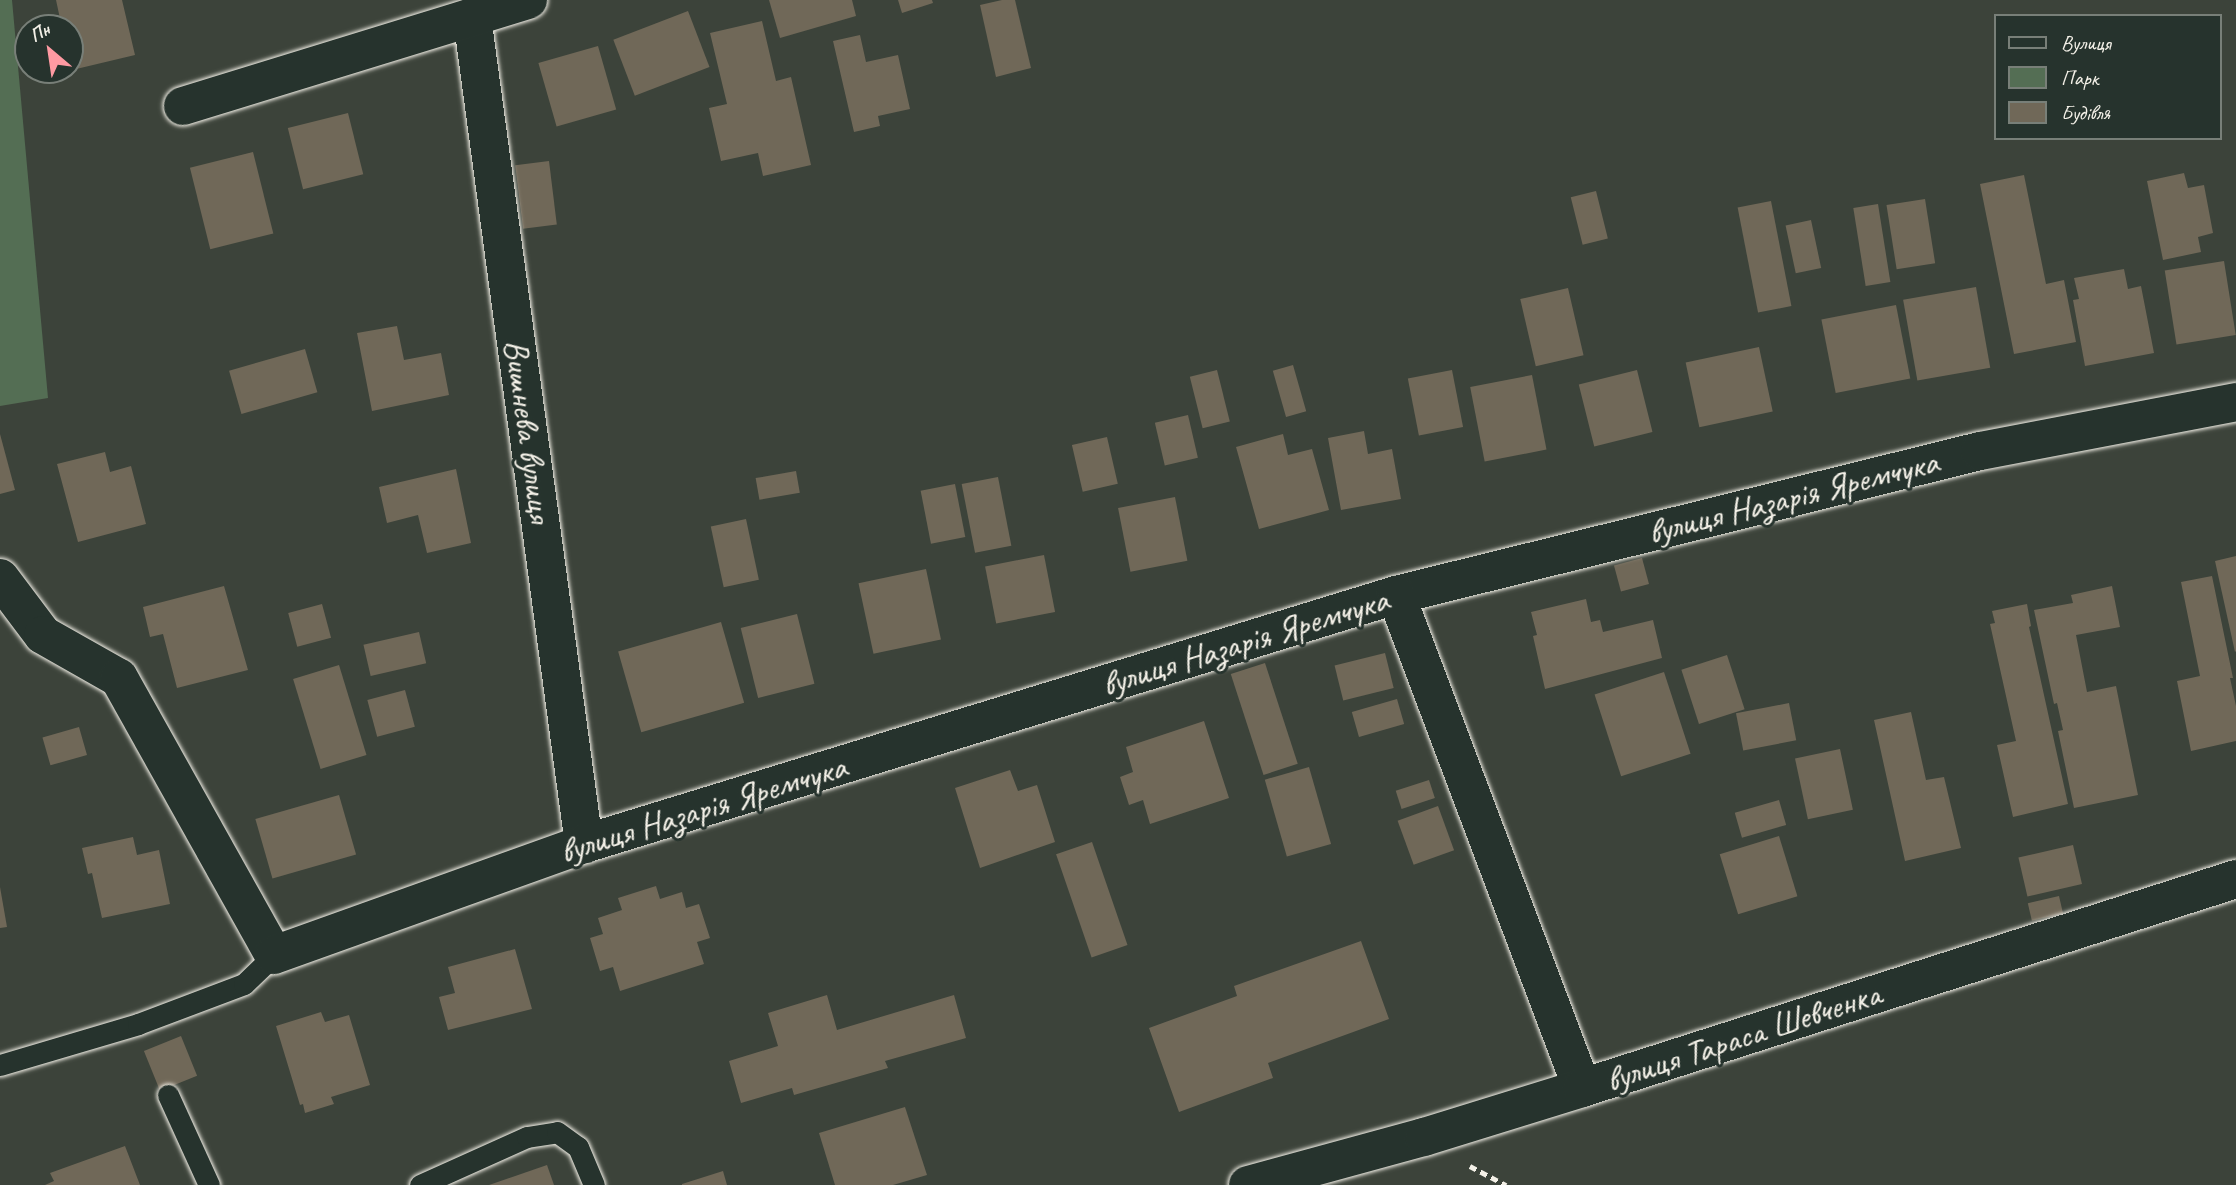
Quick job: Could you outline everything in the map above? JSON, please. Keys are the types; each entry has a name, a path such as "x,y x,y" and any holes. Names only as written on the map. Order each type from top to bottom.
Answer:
{"street":[{"path":"183,106 528,0"},
{"name":"Вишнева вулиця","path":"472,17 584,844"},
{"name":"вулиця Назарія Яремчука","path":"274,955 584,844 1395,595 1980,451 2236,402"},
{"path":"0,578 43,635 119,678 274,955"},
{"path":"1395,595 1582,1088"},
{"name":"вулиця Тараса Шевченка","path":"1248,1185 1424,1137 2236,879"}],"lane":[{"name":"вулиця Назарія Яремчука","path":"0,1065 138,1024 244,984 274,955"},
{"path":"168,1095 209,1185"},
{"path":"420,1185 527,1137 557,1132 578,1147 594,1185"}],"green space":[{"path":"0,0 12,0 14,84 20,84 48,398 0,406"}],"building":[{"path":"56,0 122,0 135,55 84,67 84,14 59,14"},
{"path":"769,0 852,0 856,16 780,38"},
{"path":"898,0 932,0 933,3 902,13"},
{"path":"1015,0 1031,68 996,77 980,5"},
{"path":"688,11 710,67 635,96 613,40"},
{"path":"762,21 776,81 791,77 811,165 763,176 758,153 721,161 709,108 727,104 710,33"},
{"path":"860,35 866,62 898,55 910,109 878,116 880,126 854,132 833,41"},
{"path":"598,46 616,109 557,127 538,63"},
{"path":"348,113 363,174 303,189 288,128"},
{"path":"253,152 273,234 210,249 190,168"},
{"path":"549,161 557,225 523,229 515,165"},
{"path":"2184,173 2188,188 2204,185 2213,233 2198,237 2201,252 2163,260 2147,181"},
{"path":"2024,175 2046,284 2064,280 2076,342 2014,354 1980,184"},
{"path":"1596,191 1608,239 1583,245 1571,197"},
{"path":"1925,199 1935,263 1897,269 1886,205"},
{"path":"1771,201 1791,306 1758,313 1738,207"},
{"path":"1878,204 1890,282 1866,286 1853,208"},
{"path":"1811,220 1821,268 1796,273 1786,225"},
{"path":"2224,261 2236,335 2176,344 2165,270"},
{"path":"2124,269 2128,289 2141,286 2154,353 2085,366 2073,300 2079,299 2074,278"},
{"path":"1976,287 1990,368 1917,381 1903,300"},
{"path":"1568,288 1584,355 1536,366 1520,299"},
{"path":"1896,305 1910,379 1836,393 1821,320"},
{"path":"397,326 404,360 441,353 449,395 372,411 357,333"},
{"path":"1759,347 1773,412 1699,427 1686,363"},
{"path":"305,349 317,392 241,414 229,371"},
{"path":"1293,365 1306,411 1286,417 1273,371"},
{"path":"1217,370 1230,421 1203,428 1190,377"},
{"path":"1452,370 1463,427 1419,436 1408,379"},
{"path":"1637,370 1652,432 1594,447 1579,385"},
{"path":"1532,375 1547,450 1485,462 1470,387"},
{"path":"1188,415 1198,458 1165,466 1155,423"},
{"path":"1364,431 1368,454 1392,449 1401,499 1341,510 1328,438"},
{"path":"0,434 15,490 0,494"},
{"path":"1283,434 1288,455 1312,449 1329,510 1259,529 1236,447"},
{"path":"1107,437 1118,484 1083,492 1072,445"},
{"path":"105,452 110,472 131,466 146,524 78,542 57,464"},
{"path":"456,469 471,543 427,553 418,515 387,523 379,487"},
{"path":"796,471 800,493 759,500 756,478"},
{"path":"998,477 1011,546 975,553 962,484"},
{"path":"955,484 965,537 931,544 921,491"},
{"path":"1175,497 1187,561 1130,572 1118,508"},
{"path":"746,519 759,580 724,587 711,526"},
{"path":"1044,555 1055,612 996,623 985,566"},
{"path":"2236,556 2236,651 2235,652 2215,561"},
{"path":"1642,558 1649,584 1621,592 1614,566"},
{"path":"926,569 941,639 873,654 859,583"},
{"path":"2212,576 2233,678 2230,678 2236,706 2236,741 2191,751 2177,681 2200,676 2181,582"},
{"path":"224,586 248,670 177,688 163,634 150,637 143,607"},
{"path":"2112,586 2120,627 2076,635 2087,692 2116,686 2138,795 2074,808 2058,731 2063,730 2057,703 2054,704 2034,610 2073,603 2071,595"},
{"path":"1586,599 1591,622 1600,620 1603,632 1653,620 1662,658 1545,689 1533,636 1537,635 1531,612"},
{"path":"322,604 331,638 297,647 288,613"},
{"path":"2027,604 2029,627 2068,804 2013,817 1997,745 2016,741 1990,624 1995,623 1992,611"},
{"path":"797,614 814,684 758,698 741,628"},
{"path":"721,622 744,703 641,732 618,651"},
{"path":"419,632 426,663 371,676 363,645"},
{"path":"1385,653 1394,688 1343,701 1335,666"},
{"path":"1727,655 1745,709 1699,724 1681,670"},
{"path":"1265,663 1298,764 1264,775 1231,674"},
{"path":"339,665 366,755 321,769 293,679"},
{"path":"1664,672 1691,754 1621,776 1595,695"},
{"path":"405,690 415,727 377,737 367,700"},
{"path":"1397,699 1404,724 1359,737 1352,712"},
{"path":"1789,703 1796,740 1743,751 1736,713"},
{"path":"1911,712 1926,780 1944,777 1961,848 1905,861 1874,720"},
{"path":"1204,721 1229,798 1150,824 1143,800 1129,805 1120,777 1133,772 1126,747"},
{"path":"79,727 87,755 50,765 42,737"},
{"path":"1840,749 1853,810 1808,819 1795,759"},
{"path":"1309,767 1331,844 1287,857 1265,780"},
{"path":"1010,770 1018,791 1037,785 1055,842 980,868 955,788"},
{"path":"1429,780 1435,798 1402,809 1396,791"},
{"path":"339,795 356,855 272,879 255,819"},
{"path":"1779,800 1786,825 1742,838 1735,813"},
{"path":"1438,806 1454,850 1414,865 1398,821"},
{"path":"1779,836 1797,896 1738,914 1720,854"},
{"path":"133,837 137,855 159,850 170,904 102,918 92,873 88,874 82,848"},
{"path":"1092,842 1127,945 1092,957 1056,854"},
{"path":"2073,845 2082,884 2027,897 2018,858"},
{"path":"656,886 660,899 682,892 686,908 699,904 710,938 697,942 704,964 620,991 613,967 600,971 590,938 603,934 598,918 622,910 618,898"},
{"path":"0,887 7,927 0,928"},
{"path":"2059,896 2063,914 2032,921 2028,903"},
{"path":"1361,941 1389,1019 1268,1063 1273,1078 1179,1112 1149,1028 1237,996 1234,986"},
{"path":"515,949 532,1009 448,1030 439,997 455,993 448,967"},
{"path":"827,995 837,1030 954,995 966,1038 885,1061 888,1068 794,1095 792,1088 741,1103 729,1061 778,1046 768,1013"},
{"path":"321,1012 325,1022 349,1015 370,1085 331,1097 334,1104 305,1113 303,1104 300,1105 276,1026"},
{"path":"181,1036 197,1076 160,1091 144,1051"},
{"path":"905,1107 927,1175 893,1185 835,1185 819,1133"},
{"path":"125,1146 140,1185 45,1185 54,1181 50,1173"},
{"path":"547,1165 554,1185 489,1185"},
{"path":"723,1171 727,1185 682,1185 682,1184"}]}
